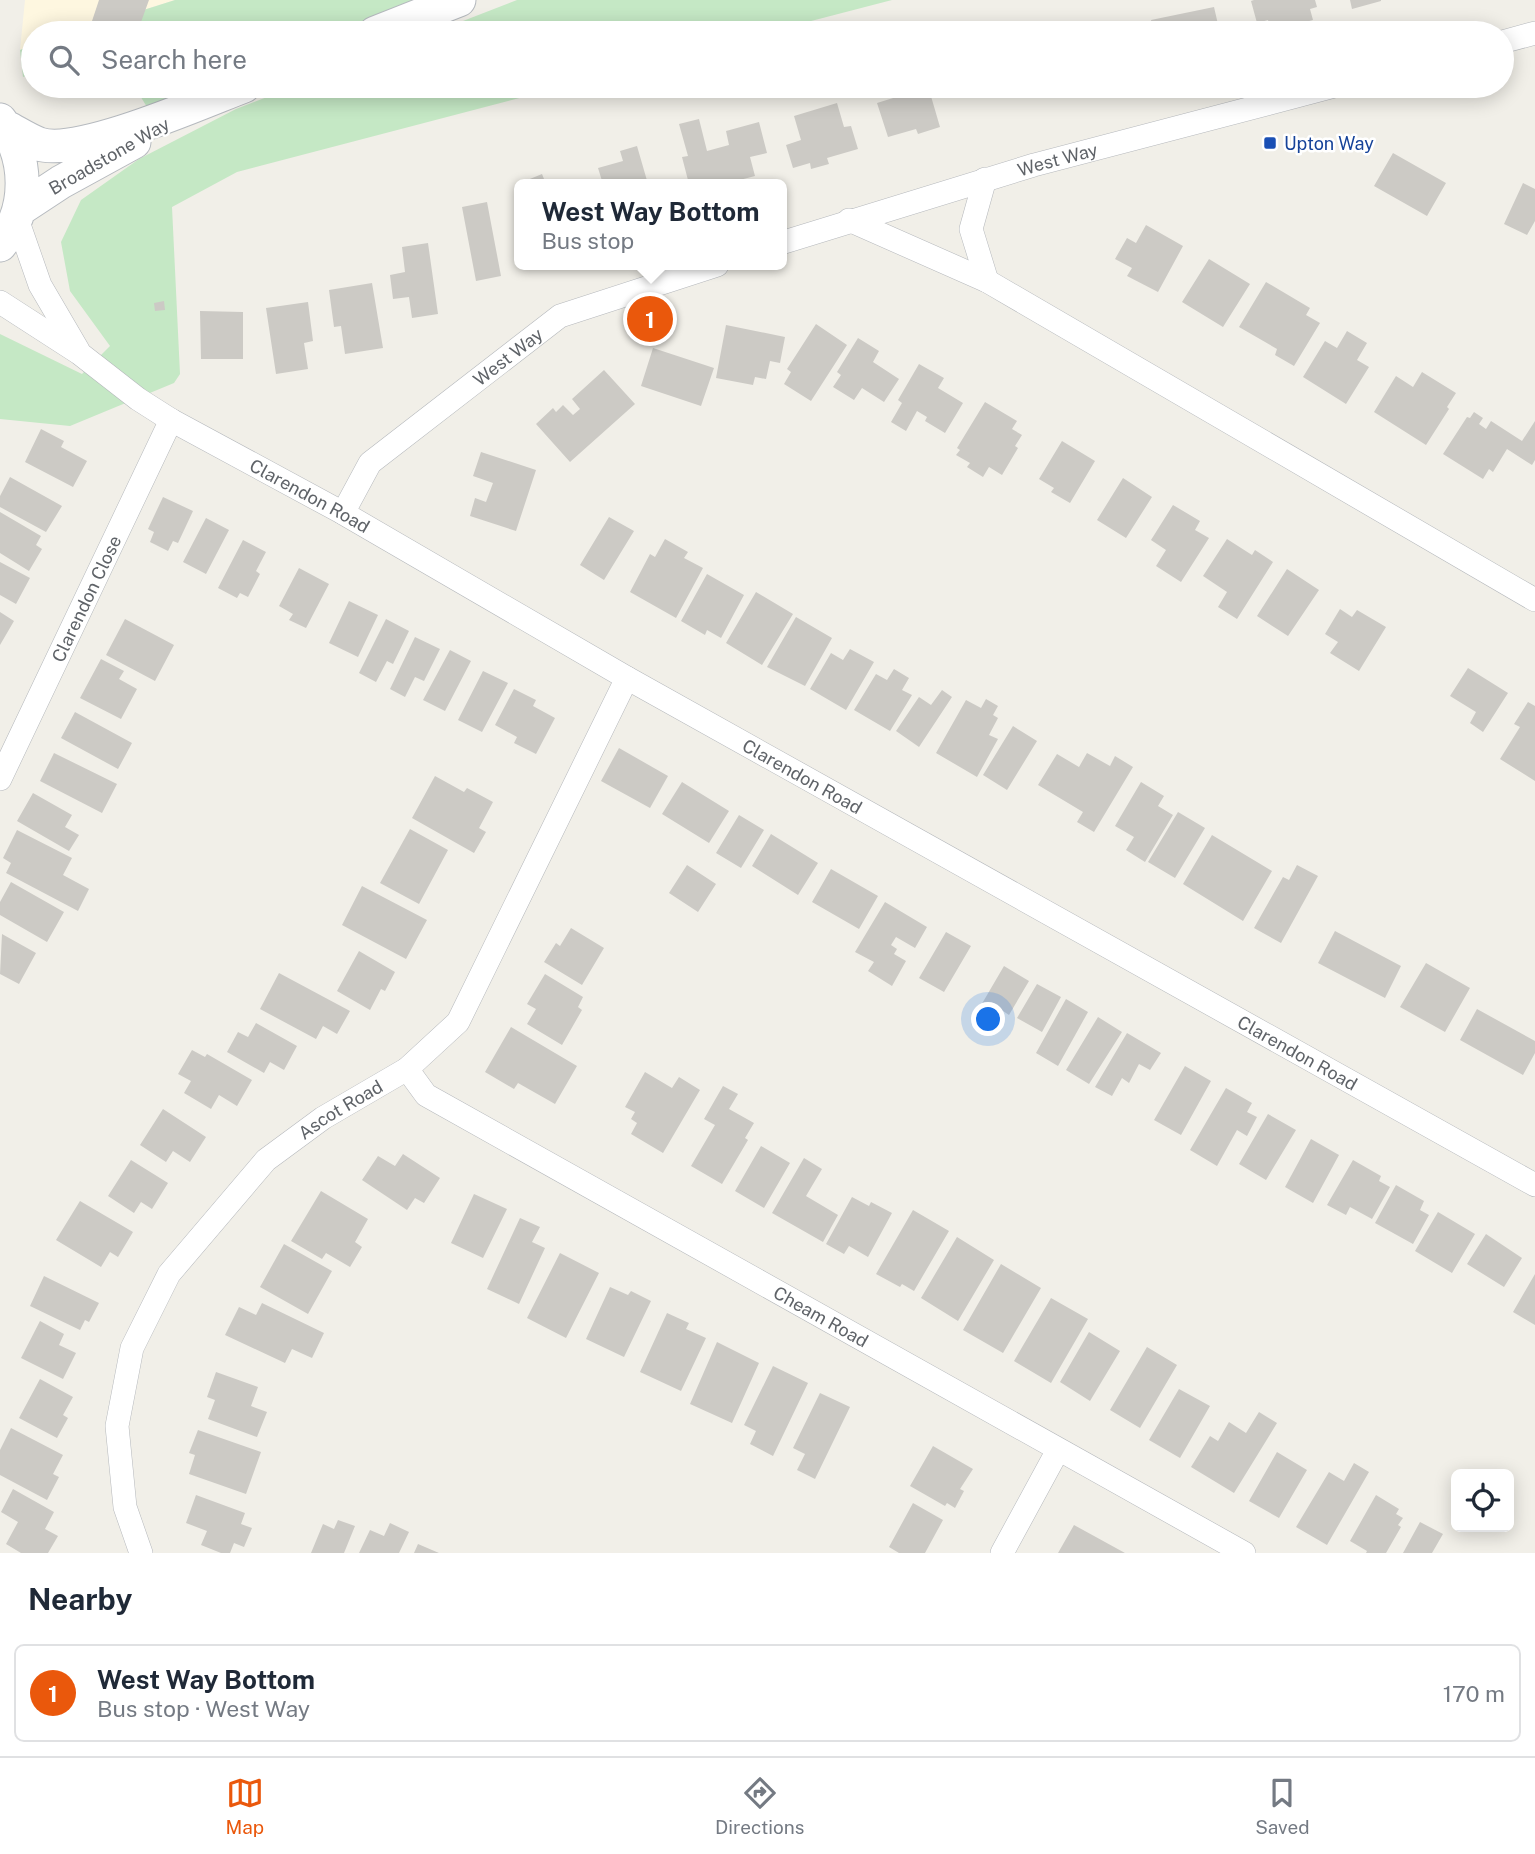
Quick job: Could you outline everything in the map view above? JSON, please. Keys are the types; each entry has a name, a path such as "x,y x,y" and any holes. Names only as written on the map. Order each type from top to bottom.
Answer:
{"street":[{"path":"406,21 459,0"},
{"path":"1514,39 1535,33"},
{"name":"Broadstone Way","path":"3,123 40,144 67,147 95,141 212,98"},
{"name":"West Way","path":"787,241 985,179 1290,98"},
{"name":"Broadstone Way","path":"12,225 61,182 199,103"},
{"path":"3,123 15,143 23,178 12,225"},
{"path":"985,179 971,229 987,282"},
{"path":"849,220 987,282 1535,600"},
{"name":"Clarendon Road","path":"12,225 40,285 79,353"},
{"name":"West Way","path":"344,513 370,463 560,316 702,270"},
{"name":"Clarendon Road","path":"0,302 79,353 138,399 172,420 344,513 627,678 1535,1185"},
{"name":"Clarendon Close","path":"0,779 172,420"},
{"name":"Ascot Road","path":"142,1553 125,1507 117,1426 132,1348 169,1274 266,1160 323,1118 407,1069 458,1022 627,678"},
{"name":"Cheam Road","path":"407,1069 426,1096 1244,1553"},
{"path":"1002,1553 1058,1450"}],"shaded area":[{"path":"25,0 175,0 109,21 23,21"}],"green space":[{"path":"175,0 419,0 366,21 109,21"},
{"path":"517,0 892,0 811,21 463,21"},
{"path":"141,98 171,98 147,107"},
{"path":"265,98 519,98 237,172 172,207 180,374 174,383 70,426 0,419 0,334 82,374 110,346 70,291 61,242 81,200 139,159 236,109"}],"building":[{"path":"99,0 149,0 141,21 92,21"},
{"path":"1315,0 1317,7 1310,9 1313,20 1309,21 1256,21 1251,1"},
{"path":"1350,0 1381,0 1381,1 1352,9"},
{"path":"1214,7 1217,21 1151,21"},
{"path":"893,98 932,98 940,127 918,134 916,129 888,137 877,103"},
{"path":"837,103 844,127 851,126 858,149 827,158 829,164 811,169 810,163 793,168 786,145 801,140 794,116"},
{"path":"699,119 707,151 729,145 726,131 759,122 767,153 750,157 755,176 743,179 688,179 682,157 688,156 679,124"},
{"path":"637,146 647,179 601,179 598,168 623,161 620,151"},
{"path":"1393,153 1446,183 1427,216 1374,186"},
{"path":"542,174 544,179 530,179"},
{"path":"1523,183 1535,189 1535,221 1527,235 1504,224"},
{"path":"487,202 501,276 476,281 462,207"},
{"path":"1146,225 1183,246 1158,292 1127,276 1132,268 1115,259 1127,238 1136,243"},
{"path":"428,243 438,314 412,318 409,297 393,299 390,275 405,272 402,247"},
{"path":"1209,259 1250,284 1223,327 1182,302"},
{"path":"1266,282 1310,308 1306,315 1320,323 1294,366 1275,355 1277,349 1239,327"},
{"path":"372,283 383,348 345,354 341,326 334,327 329,290"},
{"path":"164,301 165,310 155,311 154,303"},
{"path":"308,302 313,341 304,343 308,369 276,374 266,308"},
{"path":"200,311 243,312 243,359 201,359"},
{"path":"816,324 847,345 811,401 784,384 791,372 787,369"},
{"path":"726,325 785,337 780,363 770,361 766,379 755,377 753,385 716,378"},
{"path":"1347,331 1367,343 1357,360 1369,367 1346,404 1303,377 1325,341 1337,348"},
{"path":"858,338 879,351 873,362 899,379 884,402 862,388 854,400 833,387 841,375 837,372"},
{"path":"653,348 714,368 701,406 641,386"},
{"path":"919,364 944,378 938,388 963,403 945,433 925,421 927,417 917,411 906,431 891,422 902,403 898,400"},
{"path":"604,370 635,404 570,462 536,424 553,408 556,412 563,405 573,415 580,409 572,399"},
{"path":"1422,372 1456,393 1426,445 1374,412 1396,376 1413,387"},
{"path":"985,402 1017,421 1012,429 1022,435 1015,446 1018,448 1002,475 989,467 983,477 967,467 970,463 956,455 960,450 957,448"},
{"path":"1474,412 1483,418 1479,424 1486,429 1491,421 1522,441 1535,421 1535,460 1532,465 1507,449 1493,472 1489,469 1483,479 1443,454 1467,417 1470,418"},
{"path":"41,429 64,441 61,447 87,461 73,487 25,462"},
{"path":"1062,441 1095,461 1070,503 1051,492 1054,488 1039,479"},
{"path":"481,452 536,470 516,531 470,516 475,498 486,502 493,483 473,476"},
{"path":"10,477 62,506 46,532 0,507 0,496"},
{"path":"1123,478 1152,497 1126,538 1097,520"},
{"path":"163,497 193,511 178,543 173,541 168,551 150,542 154,532 148,529"},
{"path":"1173,505 1200,521 1195,530 1209,538 1181,582 1156,566 1166,550 1151,540"},
{"path":"0,512 41,536 36,545 42,549 29,571 0,553"},
{"path":"609,517 634,531 604,580 580,565"},
{"path":"206,518 229,530 206,574 183,562"},
{"path":"665,539 688,552 684,558 703,568 676,618 630,592 650,554 655,557"},
{"path":"1227,539 1252,555 1255,550 1273,562 1237,619 1218,607 1227,592 1203,576"},
{"path":"243,540 266,552 256,571 260,574 248,597 240,593 237,598 218,588"},
{"path":"0,562 30,578 16,604 0,595"},
{"path":"299,568 329,584 306,628 289,620 293,614 279,606"},
{"path":"1287,569 1319,590 1288,636 1257,616"},
{"path":"707,574 744,595 721,638 707,630 705,635 681,621"},
{"path":"756,592 793,614 762,665 726,643"},
{"path":"349,601 378,615 358,657 329,643"},
{"path":"1340,609 1352,617 1357,610 1386,627 1359,671 1330,653 1338,642 1325,634"},
{"path":"0,612 14,621 0,645"},
{"path":"796,617 832,638 805,686 767,667"},
{"path":"125,619 174,645 155,681 106,655"},
{"path":"386,619 409,631 393,664 387,661 376,682 359,673"},
{"path":"415,637 440,649 424,681 415,677 405,697 390,689"},
{"path":"850,649 874,662 846,710 810,689 831,653 843,660"},
{"path":"450,650 471,661 445,711 423,700"},
{"path":"101,659 124,671 119,679 137,689 121,719 80,698"},
{"path":"1468,668 1508,693 1483,732 1470,723 1476,712 1450,696"},
{"path":"894,669 909,678 902,690 912,695 890,731 854,710 876,674 887,680"},
{"path":"483,671 508,683 482,732 458,720"},
{"path":"514,689 536,700 533,706 555,718 536,754 514,743 517,737 495,725"},
{"path":"942,690 952,697 919,747 896,731 919,697 931,705"},
{"path":"986,699 998,706 993,715 998,718 989,735 998,739 977,777 936,753 966,700 981,708"},
{"path":"1528,702 1535,706 1535,781 1500,759 1520,727 1514,724"},
{"path":"75,712 132,743 118,769 61,738"},
{"path":"1013,726 1037,741 1007,790 983,775"},
{"path":"619,748 668,776 650,808 601,781"},
{"path":"54,753 117,784 102,813 40,781"},
{"path":"1087,753 1110,766 1115,756 1133,767 1094,832 1077,822 1083,812 1038,785 1057,754 1079,767"},
{"path":"435,776 464,792 467,788 493,802 479,828 486,832 474,853 412,818"},
{"path":"682,782 729,811 709,843 662,814"},
{"path":"1141,782 1164,796 1158,806 1173,815 1145,862 1126,850 1134,837 1115,826"},
{"path":"33,793 72,815 65,827 79,835 69,851 17,821"},
{"path":"1178,812 1205,828 1175,878 1148,862"},
{"path":"739,815 764,830 741,868 716,853"},
{"path":"410,829 448,850 419,904 380,883"},
{"path":"17,830 72,858 63,875 89,889 78,911 6,873 11,863 3,858"},
{"path":"771,834 818,863 798,895 752,866"},
{"path":"1212,835 1272,871 1243,921 1183,884"},
{"path":"687,865 716,884 698,912 669,893"},
{"path":"1297,865 1318,876 1281,943 1254,928 1283,877 1289,880"},
{"path":"831,869 878,896 859,929 812,902"},
{"path":"11,882 64,912 47,942 0,915 0,902"},
{"path":"362,886 427,920 406,959 342,925"},
{"path":"885,902 927,927 915,948 896,937 891,945 897,949 894,954 906,961 892,986 868,971 874,962 855,952"},
{"path":"571,928 604,948 582,985 544,962 556,943 560,946"},
{"path":"1335,931 1401,966 1385,998 1318,963"},
{"path":"946,932 971,946 944,992 919,978"},
{"path":"2,934 36,953 19,984 0,974"},
{"path":"359,951 395,972 385,991 381,989 370,1010 337,991"},
{"path":"1426,963 1470,988 1445,1032 1400,1007"},
{"path":"1004,966 1029,981 1009,1015 1003,1011 992,1030 973,1019"},
{"path":"279,973 350,1011 337,1034 323,1026 316,1039 260,1009"},
{"path":"545,974 583,997 578,1007 582,1010 562,1045 527,1024 536,1009 527,1004"},
{"path":"1037,984 1061,997 1042,1032 1017,1018"},
{"path":"1066,999 1088,1012 1058,1066 1036,1053"},
{"path":"1477,1009 1535,1041 1535,1053 1523,1075 1460,1040"},
{"path":"1098,1017 1122,1032 1089,1084 1066,1070"},
{"path":"256,1023 297,1046 284,1070 270,1062 264,1073 227,1052 238,1032 248,1037"},
{"path":"511,1027 577,1066 555,1104 518,1083 514,1089 485,1072"},
{"path":"1127,1033 1161,1053 1150,1070 1139,1064 1129,1083 1122,1078 1112,1096 1095,1087"},
{"path":"192,1050 205,1057 207,1054 252,1080 237,1106 219,1095 211,1109 184,1093 191,1081 178,1074"},
{"path":"1185,1066 1211,1081 1181,1135 1154,1120"},
{"path":"645,1072 672,1088 679,1077 700,1090 663,1153 631,1134 637,1123 631,1119 635,1112 625,1107"},
{"path":"723,1086 738,1094 729,1109 754,1123 745,1138 748,1140 722,1184 691,1166 715,1125 704,1119"},
{"path":"1226,1088 1252,1103 1247,1112 1257,1117 1247,1136 1237,1130 1217,1166 1190,1150"},
{"path":"163,1109 206,1137 190,1162 173,1151 166,1162 140,1145"},
{"path":"1268,1114 1296,1130 1266,1180 1239,1164"},
{"path":"1311,1139 1339,1155 1313,1203 1285,1187"},
{"path":"761,1146 790,1163 764,1208 735,1191"},
{"path":"403,1154 440,1178 424,1203 415,1198 407,1210 362,1180 378,1156 395,1166"},
{"path":"804,1158 822,1169 806,1196 838,1215 823,1242 772,1213"},
{"path":"131,1160 168,1183 152,1209 141,1202 134,1213 108,1196"},
{"path":"1353,1160 1381,1176 1379,1181 1390,1187 1372,1219 1350,1207 1346,1215 1327,1205"},
{"path":"1396,1185 1424,1201 1420,1210 1429,1215 1413,1244 1375,1223"},
{"path":"321,1191 368,1219 355,1242 362,1247 350,1267 326,1253 322,1259 291,1241"},
{"path":"474,1194 507,1209 483,1258 451,1243"},
{"path":"852,1197 869,1206 871,1202 892,1213 868,1257 849,1246 844,1254 826,1244"},
{"path":"80,1201 133,1232 118,1257 110,1252 101,1267 56,1240"},
{"path":"913,1210 949,1231 914,1291 876,1274"},
{"path":"1438,1212 1475,1234 1452,1273 1415,1251"},
{"path":"520,1218 540,1227 532,1242 545,1248 519,1304 487,1289"},
{"path":"1486,1234 1522,1258 1504,1287 1467,1264"},
{"path":"957,1237 994,1260 958,1321 921,1298"},
{"path":"284,1244 332,1271 308,1314 260,1287"},
{"path":"560,1253 599,1273 566,1338 527,1318"},
{"path":"1001,1264 1041,1288 1003,1353 963,1330"},
{"path":"1535,1274 1535,1325 1513,1312"},
{"path":"44,1276 99,1303 89,1322 85,1320 80,1330 30,1306"},
{"path":"610,1287 628,1295 631,1291 651,1301 624,1357 586,1339"},
{"path":"1051,1298 1088,1319 1051,1383 1014,1361"},
{"path":"262,1303 324,1333 312,1358 292,1349 285,1363 225,1335 239,1307 256,1315"},
{"path":"667,1313 689,1323 686,1329 706,1338 681,1391 640,1372"},
{"path":"40,1321 64,1334 59,1345 76,1353 63,1379 21,1358"},
{"path":"1089,1332 1120,1351 1090,1401 1060,1382"},
{"path":"717,1342 759,1363 732,1423 690,1404"},
{"path":"1147,1347 1177,1365 1140,1428 1110,1410"},
{"path":"773,1366 808,1383 773,1456 750,1444 756,1431 744,1425"},
{"path":"216,1372 258,1387 251,1406 267,1412 257,1437 208,1419 215,1400 207,1397"},
{"path":"40,1379 73,1397 63,1415 68,1418 57,1438 19,1418"},
{"path":"1179,1389 1210,1406 1180,1458 1149,1440"},
{"path":"820,1393 850,1407 815,1479 797,1470 805,1454 793,1448"},
{"path":"1259,1412 1277,1423 1234,1493 1191,1467 1210,1436 1218,1441 1229,1422 1246,1433"},
{"path":"11,1428 63,1455 53,1474 59,1477 47,1500 0,1475 0,1450"},
{"path":"198,1430 261,1452 246,1494 189,1474 195,1455 189,1453"},
{"path":"933,1446 973,1469 960,1489 964,1491 955,1508 947,1503 945,1506 910,1486"},
{"path":"1277,1452 1307,1470 1279,1518 1249,1501"},
{"path":"1354,1463 1369,1472 1327,1545 1296,1527 1329,1472 1344,1481"},
{"path":"13,1489 54,1512 45,1529 58,1536 48,1553 21,1553 6,1544 18,1522 1,1512"},
{"path":"196,1495 245,1513 241,1524 252,1528 244,1547 234,1543 230,1553 221,1553 201,1545 207,1531 186,1523"},
{"path":"1376,1495 1399,1509 1396,1514 1403,1518 1398,1525 1401,1527 1386,1553 1366,1553 1367,1551 1350,1541"},
{"path":"913,1503 943,1520 925,1553 899,1553 889,1547"},
{"path":"338,1520 355,1526 344,1553 311,1553 323,1524 334,1529"},
{"path":"1420,1522 1443,1534 1432,1553 1403,1553"},
{"path":"390,1523 409,1532 399,1553 359,1553 370,1530 384,1536"},
{"path":"1074,1525 1125,1553 1058,1553"},
{"path":"418,1544 439,1553 414,1553"}],"place":[{"name":"Upton Way","path":"1270,143"},
{"name":"West Way Bottom","path":"650,319"}]}
